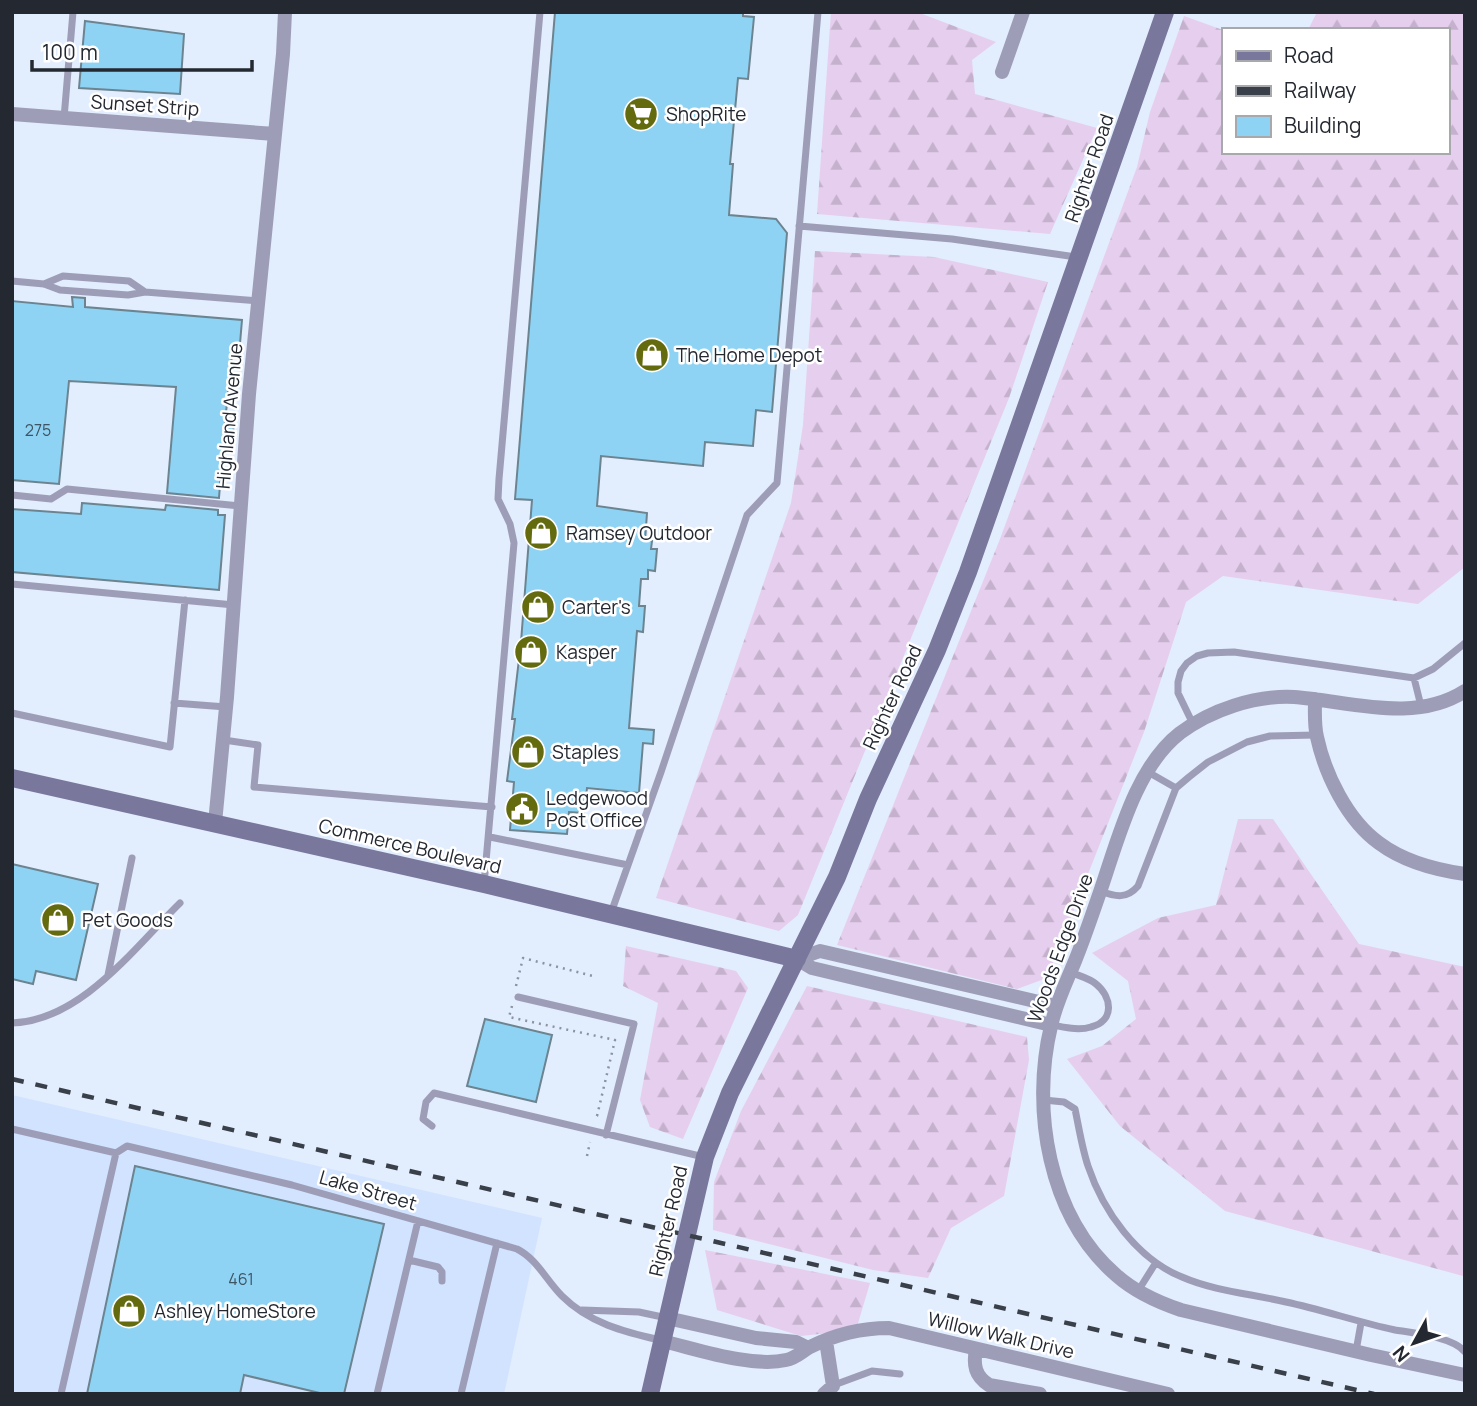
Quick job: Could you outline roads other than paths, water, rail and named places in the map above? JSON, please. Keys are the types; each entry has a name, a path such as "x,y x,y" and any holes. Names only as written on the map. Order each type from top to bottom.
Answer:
{"street":[{"name":"Highland Avenue","path":"215,823 224,740 240,506 285,12"},
{"path":"1002,72 1023,12"},
{"name":"Righter Road","path":"650,1394 705,1157 730,1094 837,877 868,799 937,650 968,572 1165,12"},
{"name":"Sunset Strip","path":"12,114 275,134"},
{"name":"Woods Edge Drive","path":"1465,691 1436,704 1406,710 1291,697 1264,699 1231,707 1193,724 1178,735 1148,772 1135,794 1056,1006 1047,1045 1044,1100 1045,1129 1051,1162 1062,1196 1082,1234 1107,1266 1139,1291 1153,1300 1181,1310 1465,1375"},
{"path":"1315,699 1316,734 1326,768 1345,804 1377,842 1398,855 1443,871 1465,874"},
{"name":"Commerce Boulevard","path":"12,778 484,884 797,959 812,968 1051,1025"},
{"name":"Commerce Boulevard","path":"797,959 820,951 1056,1006"},
{"path":"667,1318 756,1338 796,1342 808,1348"},
{"name":"Willow Walk Drive","path":"662,1341 744,1359 775,1362 798,1356 808,1348 866,1328 889,1328 1168,1394"},
{"path":"826,1341 828,1390"},
{"path":"976,1349 974,1363 982,1380 989,1385 1040,1394"}],"lane":[{"path":"64,118 73,12"},
{"path":"484,884 514,543 510,524 498,499 499,479 540,12"},
{"path":"610,915 666,759 747,515 777,483 818,12"},
{"path":"799,226 952,239 1080,257"},
{"path":"44,284 63,276 129,281 145,292"},
{"path":"12,281 44,284 60,290 128,295 145,292 258,302"},
{"path":"12,495 51,499 67,489 240,506"},
{"path":"12,584 234,605"},
{"path":"12,713 170,747 186,600"},
{"path":"1193,724 1178,693 1178,682 1187,663 1197,656 1234,652 1413,678 1433,669 1465,643"},
{"path":"1413,678 1421,706"},
{"path":"174,703 226,707"},
{"path":"1100,891 1125,896 1138,886 1176,788 1208,762 1247,742 1270,736 1316,734"},
{"path":"224,740 258,745 254,787 492,807"},
{"path":"1148,772 1176,788"},
{"path":"489,837 628,865"},
{"path":"107,975 132,858"},
{"path":"12,1023 29,1023 55,1014 79,1000 180,903"},
{"path":"1051,1025 1080,1029 1093,1027 1109,1013 1110,1003 1094,981 1070,972"},
{"path":"516,995 634,1024 606,1135"},
{"path":"432,1126 423,1119 426,1102 434,1093 705,1157"},
{"path":"1044,1100 1064,1102 1075,1109 1088,1164 1099,1194 1124,1231 1155,1264 1183,1278 1361,1323 1443,1340 1460,1346 1465,1352"},
{"name":"Lake Street","path":"12,1129 119,1151 127,1146 136,1147 279,1182 517,1249 529,1256 560,1294 597,1322 662,1341"},
{"path":"61,1394 119,1151"},
{"path":"377,1394 418,1221"},
{"path":"461,1394 497,1243"},
{"path":"410,1260 438,1267 443,1275 442,1281"},
{"path":"1139,1291 1155,1264"},
{"path":"582,1310 639,1312 667,1318"},
{"path":"1356,1352 1361,1323"},
{"path":"828,1390 872,1371 900,1374"}],"railway":[{"path":"12,1079 1374,1394"}],"place":[{"name":"ShopRite","path":"641,114"},
{"name":"The Home Depot","path":"652,355"},
{"name":"Ramsey Outdoor","path":"541,533"},
{"name":"Carter's","path":"538,607"},
{"name":"Kasper","path":"531,652"},
{"name":"Staples","path":"528,752"},
{"name":"Ledgewood Post Office","path":"522,809"},
{"name":"Pet Goods","path":"58,920"},
{"name":"Ashley HomeStore","path":"129,1311"}]}
